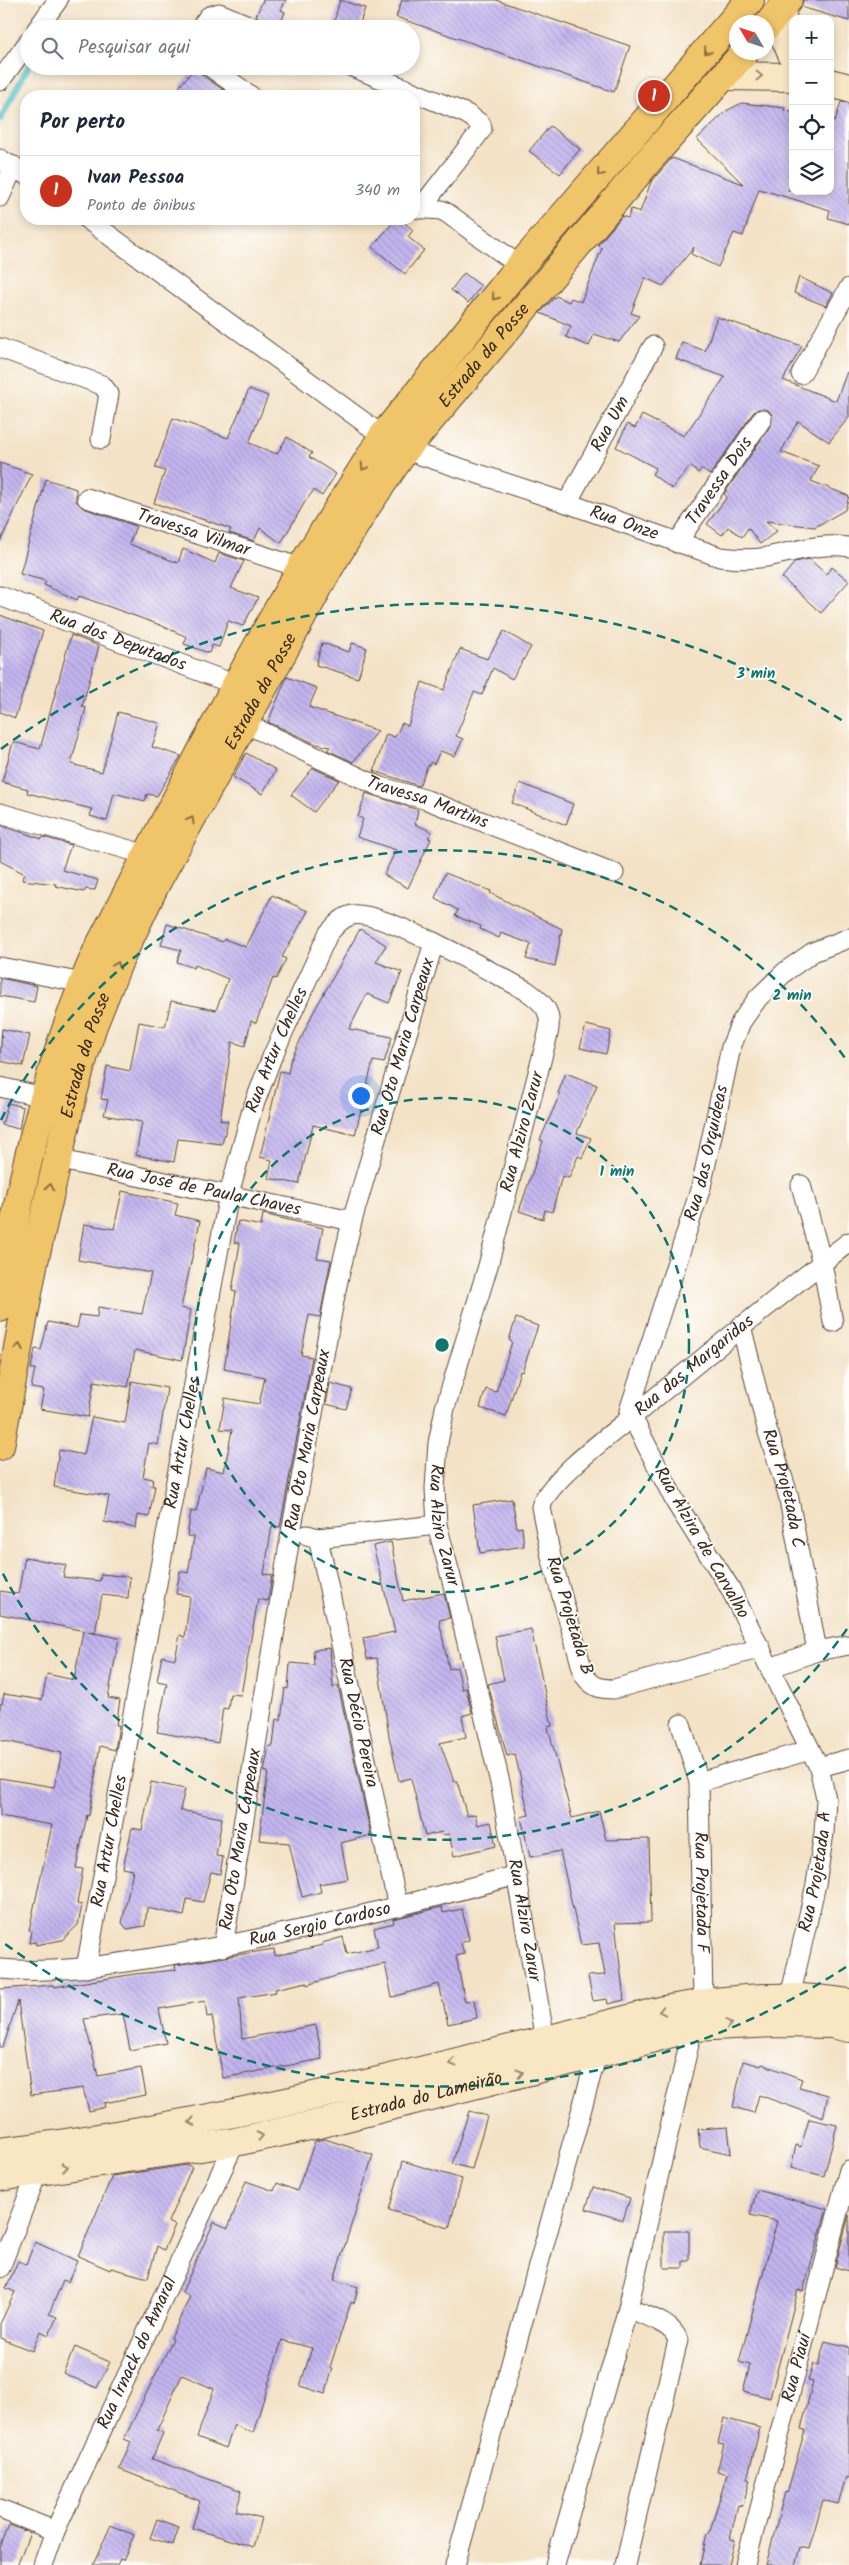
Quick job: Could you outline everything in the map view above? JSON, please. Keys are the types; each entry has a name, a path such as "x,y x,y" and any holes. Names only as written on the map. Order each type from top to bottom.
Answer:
{"main road":[{"name":"Estrada da Posse","path":"0,1308 3,1268 43,1097 82,983 236,685 302,568 520,266 750,0"},
{"path":"779,12 783,34 789,47"},
{"name":"Estrada da Posse","path":"0,1446 56,1159 92,1028 118,963 155,885 329,568 366,507 394,443 738,60"},
{"path":"725,76 789,77"},
{"path":"834,84 849,88"},
{"name":"Estrada do Lameirão","path":"0,2152 49,2146 292,2102 545,2040 790,1998 849,2003"},
{"name":"Estrada do Lameirão","path":"0,2178 235,2142 322,2123 597,2054 698,2015 776,2023 832,2024 849,2028"}],"street":[{"path":"44,20 58,0"},
{"path":"206,20 209,16 218,13 236,20"},
{"path":"0,81 20,53"},
{"path":"222,75 243,90"},
{"path":"372,75 408,90"},
{"path":"420,95 467,114 481,124 482,129 420,205"},
{"path":"0,197 13,167"},
{"path":"420,209 441,210 447,213 520,266"},
{"path":"95,225 394,443"},
{"path":"800,374 849,288"},
{"name":"Rua Um","path":"567,503 653,346"},
{"path":"0,348 102,385 108,394 101,439"},
{"name":"Travessa Dois","path":"677,542 762,419"},
{"name":"Rua Onze","path":"394,443 720,557 736,559 764,558 828,546 849,547"},
{"name":"Travessa Vilmar","path":"88,498 302,568"},
{"name":"Rua dos Deputados","path":"0,596 236,685"},
{"name":"Travessa Martins","path":"244,723 378,786 427,800 614,873"},
{"path":"0,814 147,856"},
{"name":"Rua Artur Chelles","path":"86,1968 229,1194 252,1110 269,1066 328,934 343,919 362,914 434,942"},
{"name":"Rua das Orquideas","path":"631,1418 631,1400 647,1360 701,1186 731,1047 741,1022 758,998 786,971 813,952 849,938"},
{"name":"Rua Alziro Zarur","path":"434,942 527,991 538,999 549,1014 548,1034 488,1266 445,1408 438,1443 435,1488 437,1525 456,1596 501,1787 545,2040"},
{"name":"Rua Oto Maria Carpeaux","path":"223,1947 291,1532 337,1285 352,1221 434,942"},
{"path":"0,967 82,983"},
{"path":"0,1087 43,1097"},
{"name":"Rua José de Paula Chaves","path":"56,1159 352,1221"},
{"path":"801,1185 822,1263 833,1322"},
{"name":"Rua das Margaridas","path":"568,1471 741,1326 849,1242"},
{"name":"Rua Projetada C","path":"741,1326 767,1429 788,1494 817,1651"},
{"name":"Rua Alzira de Carvalho","path":"631,1418 676,1503 730,1588 770,1668"},
{"name":"Rua Projetada B","path":"568,1471 542,1501 540,1513 584,1675 590,1684 600,1689 614,1689 760,1648"},
{"path":"291,1532 318,1538 437,1525"},
{"name":"Rua Décio Pereira","path":"318,1538 398,1907"},
{"path":"770,1668 817,1651 849,1645"},
{"name":"Rua Projetada A","path":"770,1668 819,1767 826,1799 824,1833 816,1884 790,1998"},
{"name":"Rua Projetada F","path":"555,2565 628,2308 698,2015 699,1782 681,1724"},
{"path":"699,1782 810,1750"},
{"path":"819,1767 849,1759"},
{"name":"Rua Sergio Cardoso","path":"0,1969 46,1971 86,1968 223,1947 398,1907 517,1875"},
{"path":"455,2565 597,2054"},
{"name":"Rua Irnack do Amaral","path":"43,2565 55,2530 235,2142"},
{"name":"Rua Piauí","path":"745,2565 849,2170"},
{"path":"0,2268 38,2171"},
{"path":"625,2565 668,2389 678,2340 675,2332 668,2326 628,2308"},
{"path":"0,2509 55,2530"}],"building":[{"path":"263,0 286,0 281,10 285,12 282,20 264,20 256,16"},
{"path":"340,0 365,8 361,20 334,20"},
{"path":"402,0 496,0 630,46 614,92 420,25 420,20 405,20 396,17"},
{"path":"803,0 849,0 849,21 834,17 834,15 801,7"},
{"path":"189,75 202,75 223,90 183,90 179,87"},
{"path":"841,102 849,103 849,224 828,218 830,210 759,189 743,236 734,233 718,267 691,254 694,247 663,286 645,278 631,313 639,316 619,342 594,334 589,346 566,337 571,326 540,313 556,296 569,302 571,298 581,302 602,248 598,245 622,216 628,218 631,209 640,212 651,182 672,158 743,184 697,139 726,111 742,103 785,108 784,111 789,112 789,195 834,195 835,121"},
{"path":"550,126 580,149 560,174 529,151"},
{"path":"391,225 407,225 413,230 408,237 424,250 405,274 372,247"},
{"path":"464,273 481,286 468,303 451,290"},
{"path":"799,277 833,293 826,306 794,293"},
{"path":"717,317 802,346 783,380 836,401 847,372 849,372 849,417 829,442 798,421 781,452 819,466 811,481 849,496 845,510 815,527 766,521 777,531 760,544 748,528 742,537 728,527 722,535 707,524 727,497 724,494 771,425 772,415 768,410 758,409 753,413 710,475 701,469 698,473 690,466 672,489 652,474 656,468 616,447 627,424 635,428 642,415 684,436 725,377 676,359 682,342 705,351"},
{"path":"249,389 268,396 249,443 277,454 287,437 312,453 309,457 336,474 322,496 314,490 281,543 260,528 254,541 229,533 231,529 154,503 165,471 155,468 173,418 228,438"},
{"path":"0,463 32,474 0,542"},
{"path":"46,479 76,489 76,501 83,508 136,526 129,544 178,563 183,549 215,563 219,553 244,561 231,588 258,598 243,626 228,621 219,647 212,645 209,653 184,644 187,637 160,625 79,596 77,600 44,585 46,581 20,574"},
{"path":"809,559 826,574 832,567 849,581 821,613 782,578 795,562"},
{"path":"0,615 43,631 15,718 0,712"},
{"path":"504,631 531,647 512,679 493,668 482,695 474,692 456,736 463,739 455,756 440,751 434,764 431,762 427,767 419,786 374,771 386,734 395,737 402,723 408,726 422,682 444,690 460,649 487,659"},
{"path":"71,635 99,646 82,707 86,708 71,764 102,772 118,712 160,723 152,747 181,756 157,796 147,794 145,801 114,793 107,821 90,816 92,809 27,793 28,789 2,782 13,742 40,749"},
{"path":"322,643 349,652 352,643 367,648 358,678 316,665"},
{"path":"287,677 317,688 309,707 378,731 353,762 327,750 330,747 316,744 268,722"},
{"path":"246,753 276,770 262,794 233,777"},
{"path":"313,768 339,780 314,812 291,795"},
{"path":"520,783 573,804 566,825 512,803"},
{"path":"366,793 418,810 415,824 432,832 428,838 431,839 408,888 384,875 396,850 357,837 363,819 358,817"},
{"path":"0,825 42,839 43,837 71,845 62,870 98,880 95,890 86,889 84,892 55,886 56,884 22,880 25,874 0,861"},
{"path":"445,873 491,891 490,893 562,929 555,966 526,959 531,944 501,933 499,938 480,929 481,926 455,916 458,910 435,898"},
{"path":"272,895 308,911 282,957 286,959 276,979 273,978 256,1023 251,1021 245,1046 232,1042 220,1120 228,1121 222,1144 178,1139 174,1162 136,1155 142,1122 104,1115 108,1100 101,1099 107,1066 130,1071 139,1022 165,1027 171,1001 216,1010 228,979 195,965 194,968 177,962 181,950 161,945 167,924 223,942 224,939 246,947"},
{"path":"360,929 386,945 376,962 402,972 389,1003 367,994 349,1029 392,1037 384,1063 373,1061 355,1135 313,1125 299,1184 268,1178 272,1160 260,1157 280,1071 288,1073 290,1062 313,1013"},
{"path":"0,978 37,986 34,1002 0,996"},
{"path":"586,1025 611,1031 606,1054 580,1048"},
{"path":"2,1029 30,1035 23,1066 0,1061"},
{"path":"566,1073 597,1085 577,1133 591,1138 582,1158 578,1156 569,1178 562,1176 552,1212 545,1210 543,1219 519,1211 543,1141 540,1140 560,1094 558,1093"},
{"path":"8,1103 23,1107 19,1129 2,1125"},
{"path":"122,1191 178,1203 175,1215 200,1221 181,1308 191,1310 182,1360 135,1350 128,1387 94,1381 88,1417 40,1409 44,1390 31,1388 35,1369 31,1369 35,1349 41,1350 48,1322 77,1328 80,1315 97,1317 98,1307 142,1314 151,1273 78,1260 84,1224 114,1229"},
{"path":"263,1214 323,1228 317,1258 331,1260 320,1317 309,1315 301,1355 312,1357 280,1527 272,1526 264,1574 272,1575 268,1601 258,1599 241,1695 230,1694 228,1709 223,1708 218,1743 157,1732 167,1683 157,1681 162,1656 175,1659 180,1635 185,1637 190,1596 176,1594 180,1571 188,1573 194,1537 187,1536 191,1511 196,1512 206,1468 224,1472 232,1430 220,1429 225,1398 259,1404 265,1377 224,1369 236,1292 232,1291 240,1243 234,1242 238,1221 261,1226"},
{"path":"516,1318 538,1326 522,1372 520,1371 506,1416 480,1408 486,1389 496,1392 512,1342 509,1340"},
{"path":"132,1381 167,1388 158,1445 149,1443 143,1477 153,1479 152,1486 155,1486 149,1517 138,1515 136,1528 104,1522 109,1496 54,1487 59,1450 84,1455 92,1417 125,1423"},
{"path":"330,1383 352,1389 346,1409 326,1404"},
{"path":"512,1499 517,1528 522,1527 524,1546 480,1553 473,1505"},
{"path":"391,1542 403,1601 444,1593 450,1618 439,1620 449,1669 457,1667 462,1689 466,1688 472,1713 462,1716 466,1737 440,1743 454,1781 457,1781 467,1816 475,1814 478,1825 491,1822 496,1846 454,1856 449,1834 443,1835 442,1832 425,1836 411,1778 399,1781 389,1736 377,1658 367,1659 363,1638 395,1632 373,1546"},
{"path":"25,1557 66,1565 63,1577 100,1581 101,1574 130,1577 128,1598 102,1595 95,1633 0,1614 0,1591 18,1594"},
{"path":"531,1629 552,1726 548,1727 572,1818 599,1811 606,1840 649,1839 651,1922 615,1923 624,2000 608,2004 607,1999 593,2001 588,1976 605,1975 599,1943 581,1945 560,1851 530,1857 521,1817 529,1815 515,1754 507,1756 488,1684 504,1680 495,1636"},
{"path":"83,1631 119,1638 108,1698 120,1700 116,1725 119,1725 115,1750 100,1746 89,1816 87,1815 76,1868 83,1869 77,1904 82,1905 78,1925 62,1940 36,1945 35,1942 29,1943 31,1931 29,1930 52,1825 0,1816 0,1778 54,1787 62,1753 0,1740 0,1704 2,1704 4,1694 42,1700 47,1674 74,1680"},
{"path":"330,1648 333,1688 338,1685 371,1835 341,1843 348,1879 319,1884 321,1892 302,1897 289,1843 259,1840 268,1772 264,1771 269,1746 273,1746 276,1719 281,1720 285,1688 288,1689 290,1663 314,1665 313,1650"},
{"path":"151,1782 185,1789 180,1810 222,1818 216,1856 223,1857 220,1874 211,1872 203,1902 187,1899 184,1916 147,1908 145,1926 127,1929 122,1923 133,1870 123,1868 132,1828 142,1830"},
{"path":"442,1907 443,1913 462,1909 469,1940 461,1943 464,1954 456,1956 465,2002 474,2000 477,2018 448,2024 439,1984 392,1997 385,1964 352,1971 307,1985 307,1982 275,1989 276,1992 239,1998 242,2039 316,2025 322,2059 223,2078 212,2016 207,2017 205,2001 159,2009 166,2043 130,2050 123,2014 84,2019 98,2076 141,2068 146,2095 104,2103 105,2107 89,2111 83,2088 31,2095 18,2001 3,2047 0,2047 0,1989 53,1985 54,1987 135,1974 176,1970 175,1965 274,1949 275,1956 323,1945 322,1943 343,1937 347,1954 378,1947 374,1928 394,1923 393,1919"},
{"path":"743,2061 761,2066 762,2064 802,2079 799,2087 828,2095 823,2118 759,2095 754,2113 733,2107"},
{"path":"469,2111 487,2116 472,2169 452,2164"},
{"path":"809,2119 837,2125 824,2176 791,2168 796,2145 801,2147"},
{"path":"728,2127 731,2154 700,2147 698,2129"},
{"path":"325,2139 373,2155 334,2280 358,2287 354,2303 351,2302 330,2367 333,2368 325,2394 300,2386 312,2348 282,2340 253,2433 234,2425 226,2448 197,2437 214,2389 182,2375 157,2430 163,2433 152,2459 242,2491 236,2511 261,2518 253,2547 192,2528 200,2501 119,2469 131,2442 124,2439 173,2339 171,2338 190,2296 182,2292 214,2222 228,2228 246,2181 274,2191 277,2183 297,2191 315,2141"},
{"path":"403,2161 462,2179 449,2228 389,2210"},
{"path":"188,2165 192,2167 168,2222 175,2225 164,2250 157,2246 148,2278 111,2268 110,2270 78,2256 112,2176"},
{"path":"593,2187 630,2198 623,2220 586,2209"},
{"path":"757,2190 827,2209 803,2291 798,2290 770,2398 743,2391 750,2365 739,2362 777,2221 750,2215"},
{"path":"849,2215 849,2271 835,2267"},
{"path":"664,2231 689,2231 689,2261 683,2261 683,2268 664,2268"},
{"path":"35,2242 77,2261 68,2282 63,2280 49,2314 57,2317 49,2335 40,2331 32,2351 0,2338 0,2324 15,2292 6,2288 18,2261 26,2264"},
{"path":"825,2341 849,2347 849,2478 846,2477 838,2504 823,2500 809,2549 800,2547 795,2565 766,2565 785,2492 787,2493 805,2430 801,2429 813,2382 808,2381 813,2364 818,2366"},
{"path":"75,2347 110,2362 97,2388 63,2373"},
{"path":"724,2418 760,2428 747,2479 750,2480 743,2506 738,2505 730,2539 735,2540 729,2565 700,2565 707,2533 709,2534 727,2474 717,2471 724,2444 718,2443"},
{"path":"157,2519 178,2527 172,2545 150,2538"},
{"path":"9,2525 30,2533 17,2565 0,2565 0,2548"},
{"path":"111,2525 134,2535 123,2560 120,2559 117,2565 93,2565"}],"waterway":[{"path":"0,120 24,75"}],"place":[{"name":"Ivan Pessoa","path":"654,96"}]}
